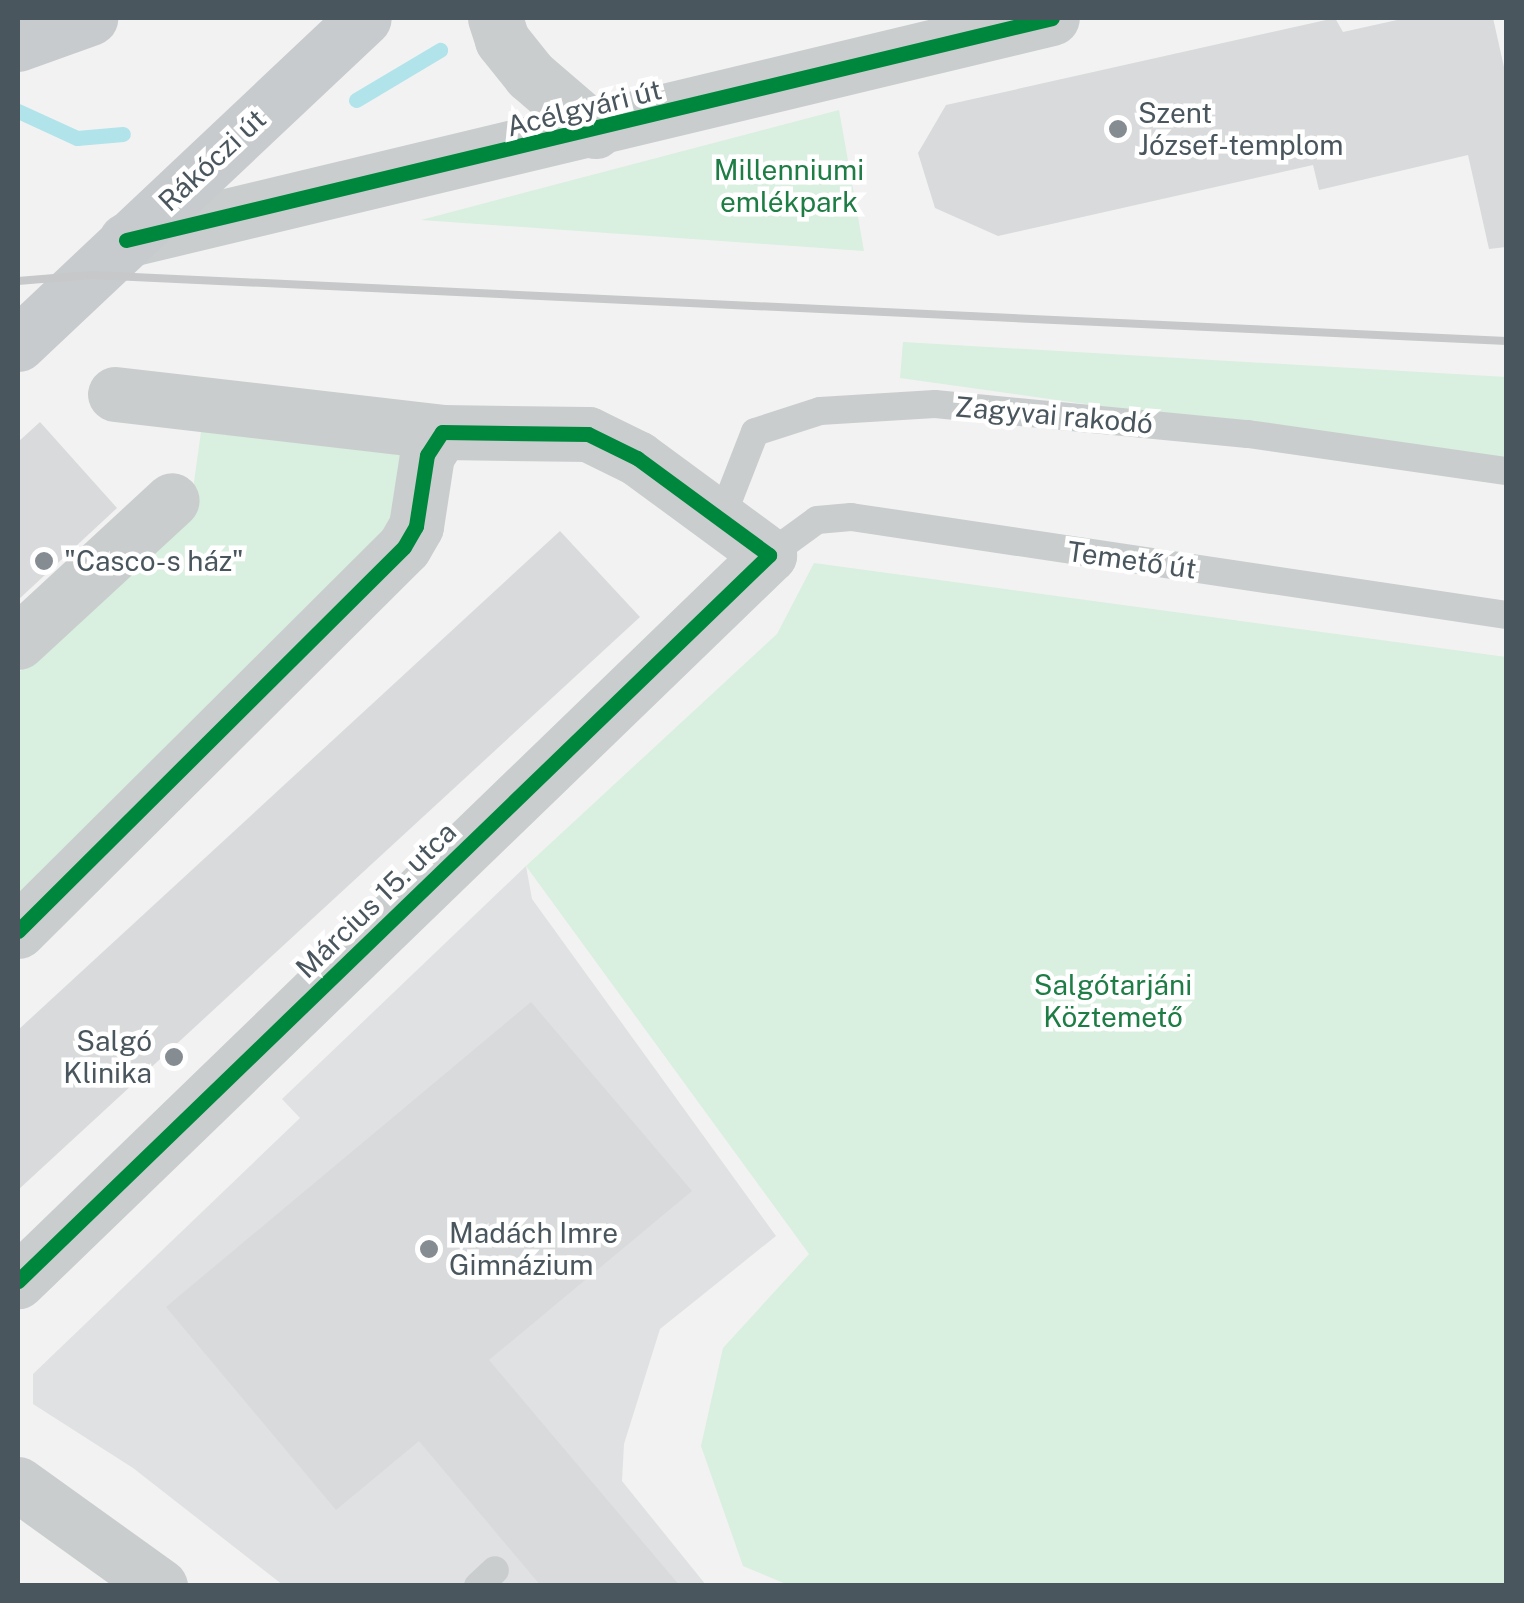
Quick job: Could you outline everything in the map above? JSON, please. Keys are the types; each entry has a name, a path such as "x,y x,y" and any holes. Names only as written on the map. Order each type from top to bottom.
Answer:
{"main road":[{"path":"18,44 90,18"},
{"name":"Rákóczi út","path":"18,344 364,18"}],"street":[{"path":"495,18 530,75 595,131"},
{"name":"Acélgyári út","path":"126,240 595,131 1052,18"},
{"path":"115,394 442,432 588,434 637,458 769,555"},
{"path":"18,931 404,547 416,526 428,456 442,432"},
{"path":"18,642 172,500"},
{"name":"Március 15. utca","path":"18,1281 769,555"},
{"path":"18,1484 160,1586"}],"lane":[{"name":"Zagyvai rakodó","path":"721,520 756,432 820,410 935,404 1248,434 1506,471"},
{"name":"Temető út","path":"769,555 808,524 851,517 1506,615"}],"shaded area":[{"path":"526,866 532,899 776,1236 660,1329 624,1444 622,1481 706,1585 283,1585 133,1468 33,1404 33,1374 300,1118 282,1099"}],"green space":[{"name":"Millenniumi emlékpark","path":"839,110 864,251 421,220"},
{"path":"903,342 1506,377 1506,463 900,378"},
{"path":"202,425 392,446 402,456 400,514 18,898 18,673 167,540 193,489"},
{"name":"Salgótarjáni Köztemető","path":"814,563 1506,657 1506,1585 791,1586 743,1566 701,1446 723,1348 809,1254 526,866 777,634"}],"building":[{"name":"Szent József-templom","path":"1335,18 1343,32 1406,18 1493,18 1506,76 1506,247 1489,249 1468,155 1319,190 1313,165 998,236 935,208 918,153 946,105"},
{"name":"\"Casco-s ház\"","path":"40,422 117,508 18,600 18,442"},
{"path":"560,531 640,617 18,1190 18,1030"},
{"name":"Madách Imre Gimnázium","path":"531,1002 692,1191 489,1360 680,1586 541,1586 419,1441 336,1510 166,1307"}],"waterway":[{"path":"356,100 440,50"},
{"path":"18,111 77,138 123,134"}],"railway":[{"path":"18,281 91,275 1506,341"}],"cycle path":[{"path":"126,240 1052,18"},
{"path":"18,931 404,547 416,526 427,455 442,432 588,434 637,458 769,555 18,1281"}],"place":[{"name":"Szent József-templom","path":"1118,129"},
{"name":"\"Casco-s ház\"","path":"44,561"},
{"name":"Salgó Klinika","path":"174,1057"},
{"name":"Madách Imre Gimnázium","path":"429,1249"}]}
